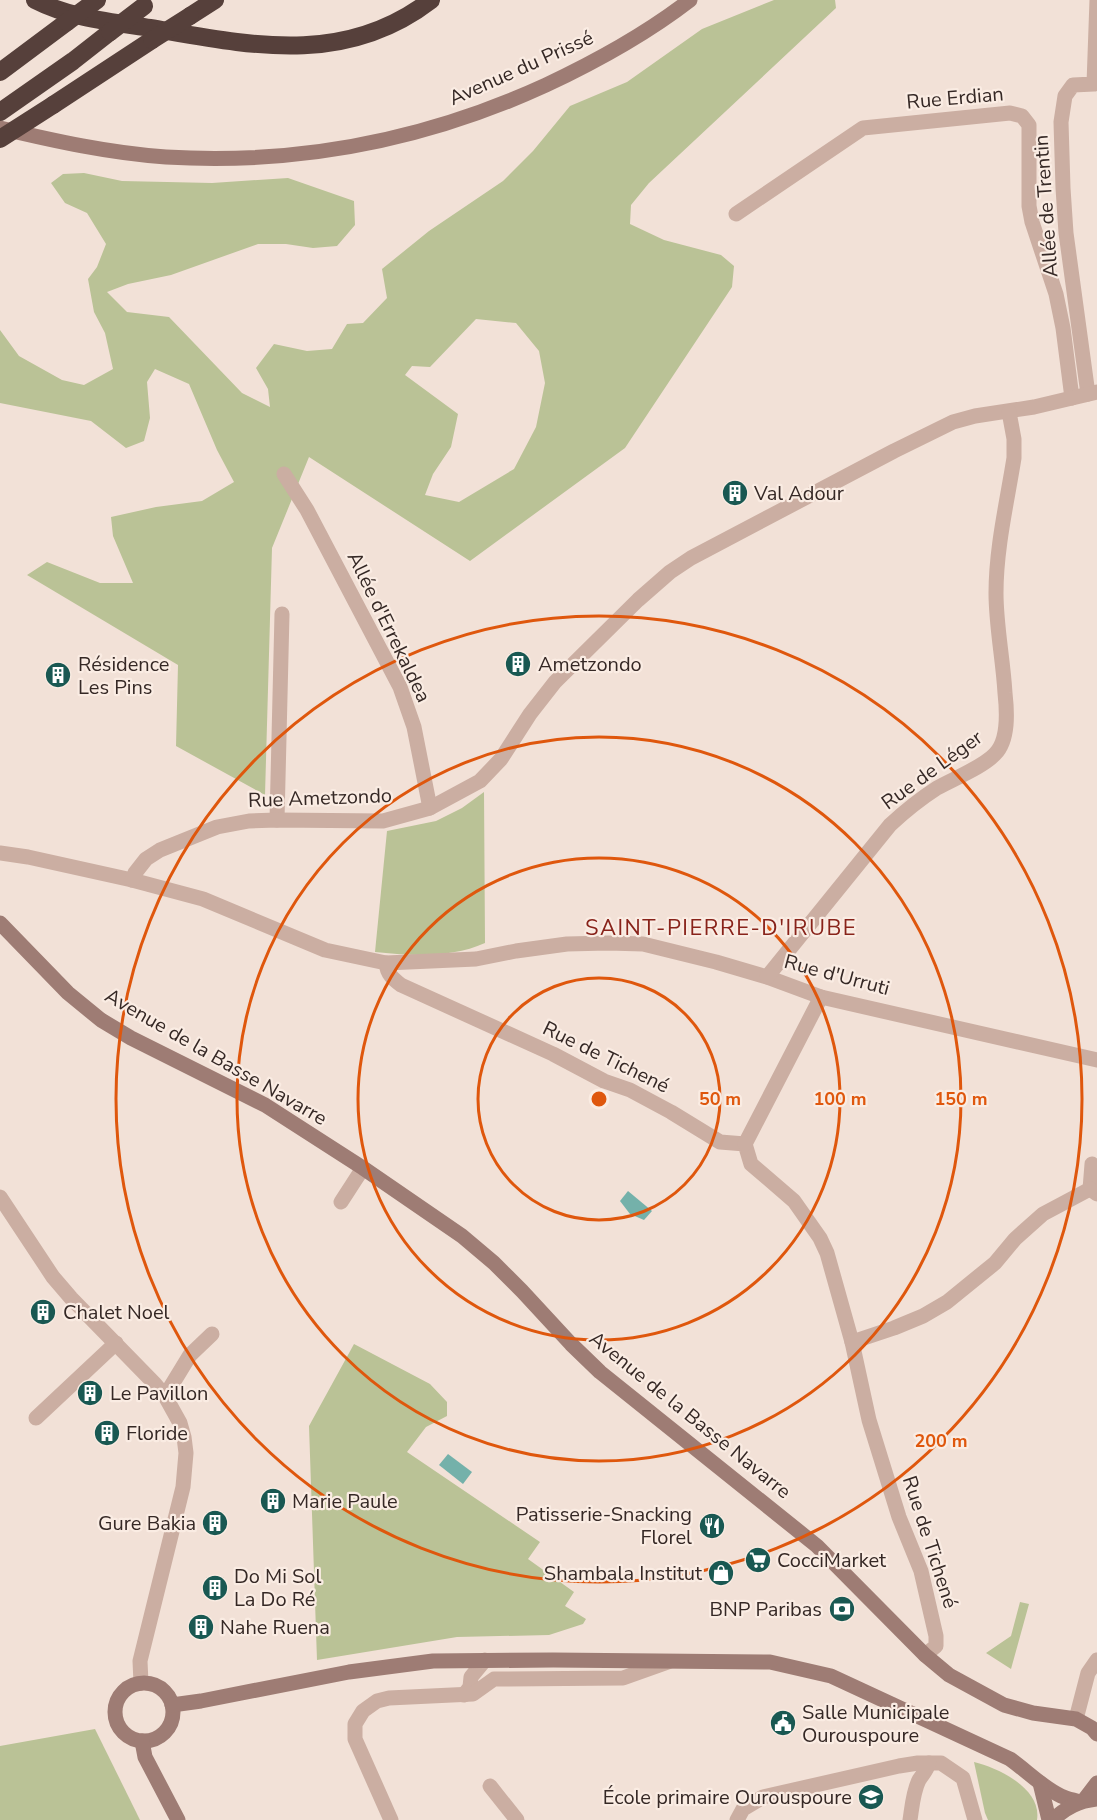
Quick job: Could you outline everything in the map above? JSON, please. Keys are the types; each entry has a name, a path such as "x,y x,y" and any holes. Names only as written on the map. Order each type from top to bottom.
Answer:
{"highway":[{"path":"35,0 89,18 240,44 294,47 325,44 369,33 409,15 431,0"},
{"path":"0,72 97,0"},
{"path":"0,139 215,0"},
{"path":"0,112 73,61 148,3"}],"street":[{"name":"Avenue du Prissé","path":"0,128 87,147 164,157 265,158 353,147 458,121 520,96 607,54 666,18 690,0"},
{"name":"Allée de Trentin","path":"1093,393 1066,234 1061,123 1065,96 1073,85 1094,84 1097,0"},
{"name":"Rue Erdian","path":"736,214 863,128 1010,113 1022,116 1029,125 1029,206 1032,222 1056,294 1072,398"},
{"name":"Rue Ametzondo","path":"132,880 146,859 160,850 217,827 249,821 383,821 430,808 480,781 501,759 530,714 555,682 638,600 670,572 691,558 953,422 1093,393"},
{"name":"Rue de Léger","path":"767,977 890,825 935,789 987,760 1002,744 1006,698 996,575 1014,458 1014,439 1009,412"},
{"name":"Allée d'Errekaldea","path":"284,474 307,510 400,687 414,727 430,808"},
{"path":"277,820 282,614"},
{"path":"0,853 28,856 203,899 325,950 386,963"},
{"name":"Avenue de la Basse Navarre","path":"0,923 68,993 102,1020 131,1038 265,1105 363,1168 462,1236 494,1263 600,1372 817,1546 926,1656 949,1675 1004,1705 1033,1713 1076,1719 1092,1728 1097,1734"},
{"name":"Rue d'Urruti","path":"386,963 476,959 516,951 567,945 642,944 767,977 821,997 1097,1059"},
{"name":"Rue de Tichené","path":"386,963 392,979 401,985 554,1054 604,1081 630,1090 720,1142 746,1147 751,1164 794,1201 820,1238 827,1253 852,1342 869,1420 899,1517 921,1571 935,1629 936,1646 926,1656"},
{"path":"746,1147 821,997"},
{"path":"341,1202 363,1168"},
{"path":"852,1342 923,1316 947,1302 995,1263 1015,1239 1043,1214 1093,1192 1090,1169"},
{"path":"0,1197 53,1277 165,1396 177,1416 184,1437 185,1470 140,1661 141,1683"},
{"path":"165,1396 190,1356 212,1334"},
{"path":"36,1418 116,1343"},
{"path":"464,1695 470,1687 471,1677 485,1660"},
{"path":"1076,1719 1088,1673 1097,1660"},
{"path":"172,1705 328,1676 433,1661 770,1662 831,1676 1010,1759 1062,1797 1087,1800"},
{"path":"391,1820 356,1739 355,1724 363,1711 377,1701 389,1698 473,1694 494,1678 623,1678 669,1661"},
{"path":"141,1683 155,1685 166,1693 172,1705 169,1726 153,1740 142,1741 123,1732 117,1724 114,1713 116,1702 122,1693 130,1686 141,1683"},
{"path":"142,1741 145,1757 178,1820"},
{"path":"910,1820 917,1787 929,1763"},
{"path":"737,1820 743,1809 763,1797 899,1767 929,1763 941,1763 963,1778 975,1820"},
{"path":"1040,1783 1051,1820 1063,1810 1087,1800 1097,1783"},
{"path":"490,1786 517,1820"}],"green space":[{"path":"774,0 835,0 836,8 649,183 631,205 630,224 664,240 721,255 734,266 732,287 625,448 470,561 309,457 272,548 265,795 176,746 178,665 27,575 47,562 100,583 133,583 113,536 111,517 156,507 202,501 234,482 217,450 189,384 155,369 147,382 150,418 144,441 126,448 91,421 0,403 0,330 19,356 62,380 84,385 113,369 105,333 94,312 88,279 97,267 106,244 87,213 65,203 51,183 63,174 84,173 122,181 212,183 288,178 354,201 355,225 337,246 313,248 286,244 258,244 171,275 128,284 107,292 127,312 169,317 242,393 270,407 268,389 256,368 274,344 307,351 332,349 347,324 363,323 387,298 382,269 429,231 503,181 533,151 570,106 627,82 702,29","holes":["476,319 516,323 539,351 545,383 536,427 514,469 459,502 425,495 433,474 451,447 458,414 405,375 412,366 430,367"]},
{"path":"484,792 485,943 445,953 417,955 375,952 387,831 436,821 462,808"},
{"path":"354,1344 430,1384 447,1402 447,1416 426,1427 407,1452 540,1542 528,1559 574,1592 565,1606 586,1619 583,1624 549,1635 457,1637 317,1660 309,1426"},
{"path":"1020,1602 1029,1604 1011,1669 986,1653 1011,1636"},
{"path":"95,1729 140,1820 0,1820 0,1746"},
{"path":"974,1762 995,1769 1026,1790 1037,1809 1037,1820 988,1820"}],"water":[{"path":"628,1191 652,1211 644,1220 630,1214 620,1201"},
{"path":"448,1454 472,1472 463,1484 439,1465"}],"place":[{"name":"Val Adour","path":"735,493"},
{"name":"Ametzondo","path":"518,664"},
{"name":"Résidence Les Pins","path":"58,675"},
{"name":"Chalet Noel","path":"43,1312"},
{"name":"Le Pavillon","path":"90,1393"},
{"name":"Floride","path":"107,1433"},
{"name":"Marie Paule","path":"273,1501"},
{"name":"Gure Bakia","path":"215,1523"},
{"name":"Patisserie-Snacking Florel","path":"712,1526"},
{"name":"CocciMarket","path":"758,1560"},
{"name":"Shambala Institut","path":"721,1573"},
{"name":"Do Mi Sol La Do Ré","path":"215,1588"},
{"name":"BNP Paribas","path":"842,1609"},
{"name":"Nahe Ruena","path":"201,1627"},
{"name":"Salle Municipale Ourouspoure","path":"783,1723"},
{"name":"École primaire Ourouspoure","path":"871,1797"}],"district":[{"name":"SAINT-PIERRE-D'IRUBE","path":"721,928"}]}
